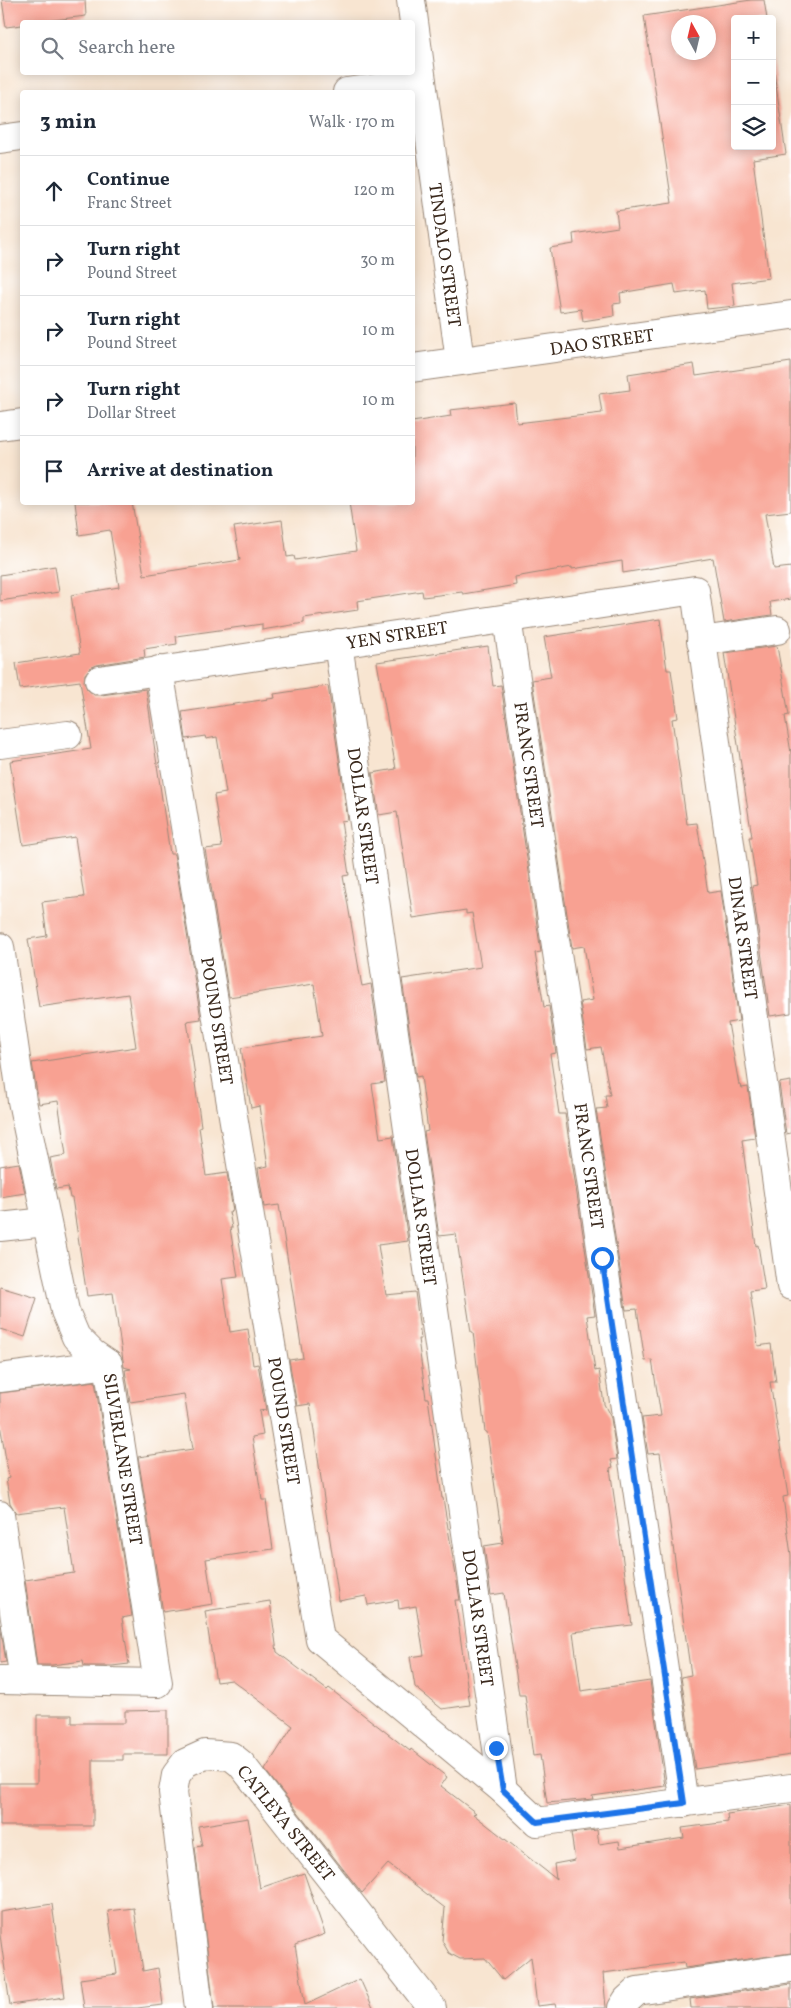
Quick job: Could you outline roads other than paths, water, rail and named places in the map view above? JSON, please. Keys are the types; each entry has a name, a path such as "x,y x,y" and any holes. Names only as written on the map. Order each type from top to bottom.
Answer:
{"street":[{"name":"TINDALO STREET","path":"411,0 414,20"},
{"name":"TINDALO STREET","path":"415,30 460,361"},
{"path":"362,90 422,82"},
{"path":"0,139 20,136"},
{"name":"DAO STREET","path":"415,368 791,315"},
{"path":"0,426 20,422"},
{"name":"YEN STREET","path":"99,680 695,590"},
{"name":"DINAR STREET","path":"695,590 791,1286"},
{"name":"FRANC STREET","path":"507,618 684,1803"},
{"path":"701,641 777,630"},
{"name":"DOLLAR STREET","path":"338,643 503,1790"},
{"name":"POUND STREET","path":"158,670 320,1639 503,1790 537,1822 791,1788"},
{"path":"0,744 68,735"},
{"name":"SILVERLANE STREET","path":"0,947 11,1102 46,1222 65,1311 76,1337 92,1353 108,1364 158,1683 12,1680"},
{"path":"0,1227 46,1222"},
{"path":"0,1378 108,1364"},
{"path":"0,1515 12,1680"},
{"name":"CATLEYA STREET","path":"199,2008 173,1792 176,1775 185,1763 205,1754 231,1756 241,1764 432,2008"},
{"path":"622,2008 627,2000 637,1991 791,1968"}]}
